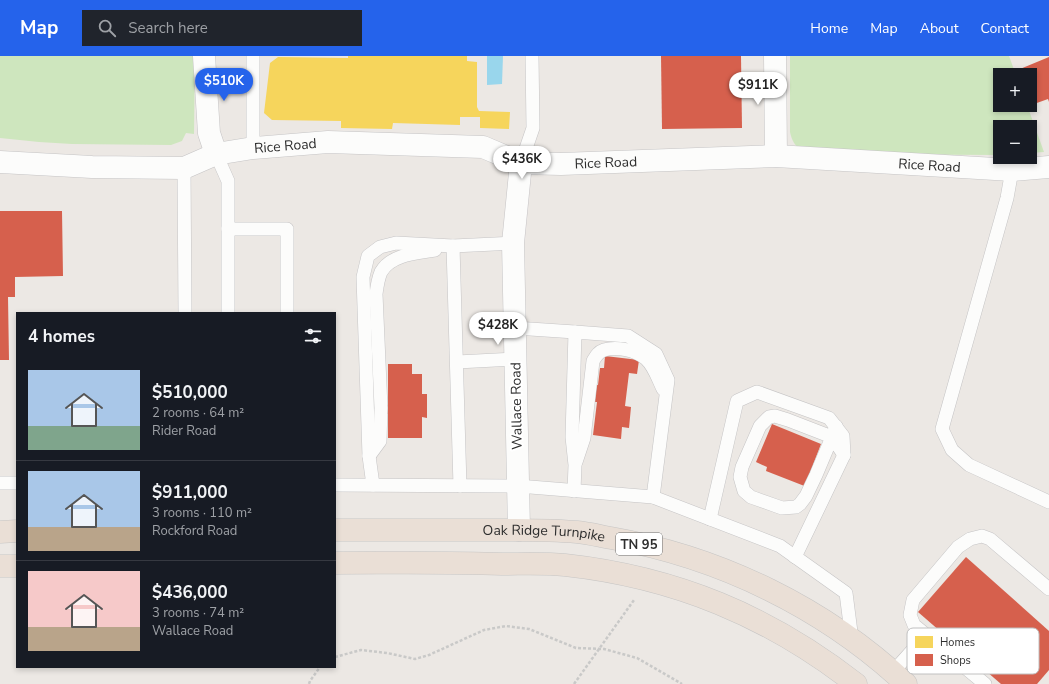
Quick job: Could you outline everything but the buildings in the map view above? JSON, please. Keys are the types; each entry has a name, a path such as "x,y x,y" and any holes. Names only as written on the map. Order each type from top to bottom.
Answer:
{"highway":[{"name":"Oak Ridge Turnpike","path":"336,530 519,530 578,532 666,550 745,578 776,593 852,640 899,678"},
{"path":"0,532 16,532"},
{"name":"TN 95","path":"336,563 445,562 564,565 640,577 676,587 748,615 818,656 856,684"},
{"path":"0,566 16,566"}],"street":[{"path":"204,56 208,133 216,154"},
{"path":"775,56 776,156"},
{"name":"Rice Road","path":"0,162 92,167 184,168 216,154 253,148 328,142 483,147 521,163 561,164 776,156 1012,170 1049,167"},
{"name":"Wallace Road","path":"519,530 513,243 521,163"}],"lane":[{"path":"253,56 253,148"},
{"path":"521,163 533,128 532,56"},
{"path":"216,154 228,181 228,312"},
{"path":"184,168 185,312"},
{"path":"1012,170 1007,198 942,429 952,450 969,465 1049,502"},
{"path":"228,229 287,229 287,312"},
{"path":"373,485 369,456 363,277 368,256 380,247 396,243 453,246 513,243"},
{"path":"453,246 460,486"},
{"path":"369,456 380,441 381,408 376,294 378,281 382,271 390,263 401,257 453,246"},
{"path":"515,328 628,336 656,354 668,380 653,497"},
{"path":"574,491 575,465 572,437 575,332"},
{"path":"575,465 584,438 593,361 597,354 603,350 611,348 624,349 636,353 646,359 654,370 666,396"},
{"path":"457,362 515,359"},
{"path":"710,519 737,401 757,392 829,418 834,432 806,496 796,507 782,508 751,496 744,491 740,477 742,467 760,426 769,417 775,416 834,432 843,436 844,455 795,557"},
{"path":"0,483 16,483"},
{"path":"336,485 518,486 653,497 780,546 846,593 852,640"},
{"path":"918,628 914,625 910,615 913,600 958,547 970,539 982,536 990,539 1049,589"},
{"path":"899,678 907,665"},
{"path":"973,674 985,684"}],"path":[{"path":"574,684 636,596"},
{"path":"336,657 361,650 387,653 415,659 429,655 484,630 506,626 529,629 576,648 600,649 637,658 682,684"},
{"path":"309,684 310,680 319,668"}],"green space":[{"path":"0,56 195,56 194,134 186,133 182,141 171,145 72,144 0,138"},
{"path":"790,56 1009,56 1013,68 993,68 993,112 1030,112 1032,120 993,120 993,155 817,154 802,150 796,146 790,132"},
{"path":"1037,133 1044,152 1037,152"}],"water":[{"path":"487,56 503,56 502,84 487,85"}]}
